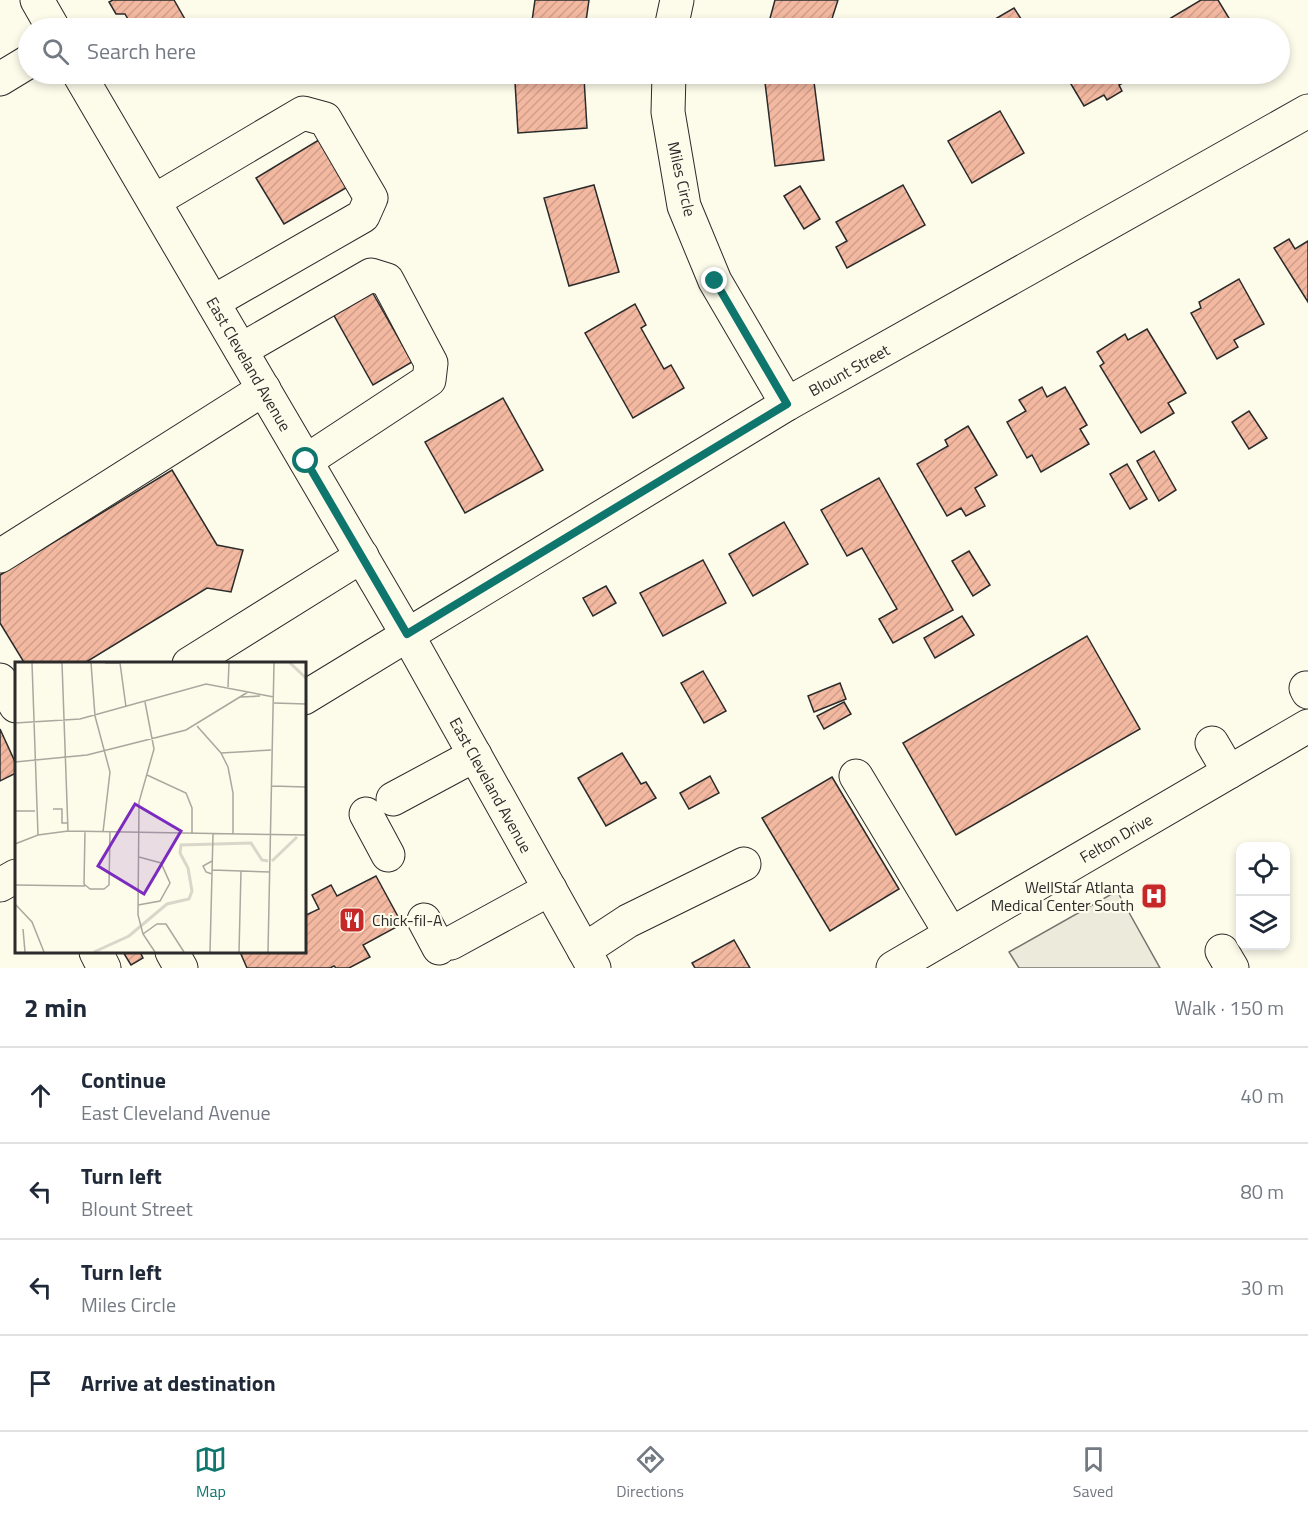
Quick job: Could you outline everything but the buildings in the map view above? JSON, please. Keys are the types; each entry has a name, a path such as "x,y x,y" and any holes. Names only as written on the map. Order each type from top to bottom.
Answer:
{"street":[{"path":"36,0 47,18"},
{"path":"673,18 676,0"},
{"path":"0,79 18,68"},
{"name":"East Cleveland Avenue","path":"86,84 407,634 589,959"},
{"name":"Miles Circle","path":"669,84 668,112 684,206 715,281 787,404"},
{"name":"Blount Street","path":"306,697 787,404 1308,111"},
{"path":"154,201 303,113 325,119 371,198 363,216 213,302"},
{"path":"241,350 371,275 387,280 431,363 429,380 306,461"},
{"path":"0,556 264,389"},
{"path":"191,662 362,556"},
{"path":"0,680 15,704"},
{"name":"Felton Drive","path":"893,968 1308,726"},
{"path":"1212,743 1229,772"},
{"path":"388,855 380,807 475,755"},
{"path":"856,776 951,934"},
{"path":"589,959 628,921 744,864"},
{"path":"0,885 15,877"},
{"path":"424,920 445,946 550,889"},
{"path":"97,953 105,968"},
{"path":"173,953 181,968"}],"shaded area":[{"path":"1117,891 1160,968 1019,968 1009,952"}],"place":[{"name":"WellStar Atlanta Medical Center South","path":"1154,896"},
{"name":"Chick-fil-A","path":"352,920"}],"route":[{"path":"306,461 407,634 787,404 715,281"}]}
